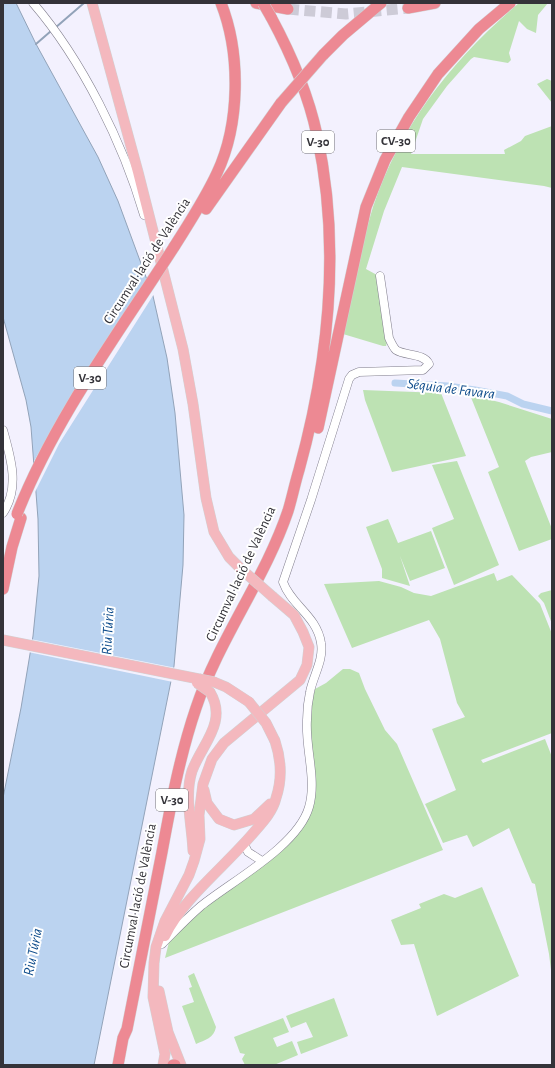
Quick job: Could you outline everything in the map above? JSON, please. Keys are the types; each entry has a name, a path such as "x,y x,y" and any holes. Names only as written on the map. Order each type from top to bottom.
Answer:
{"highway":[{"path":"256,3 288,9"},
{"name":"Circumval·lació de València","path":"118,1065 123,1038 127,1029 179,765 196,707 209,674 273,546 288,511 312,423 325,351 329,290 329,221 324,170 317,133 296,69 263,3"},
{"path":"3,561 19,516 60,434 175,251 280,103 323,55 348,31 382,3"},
{"path":"408,8 435,3"},
{"name":"CV-30","path":"288,511 304,476 319,424 366,207 385,160 408,117 438,74 479,29 510,3"},
{"name":"Circumval·lació de València","path":"175,251 218,172 229,133 234,99 235,68 230,36 222,4"},
{"path":"3,588 19,516"},
{"path":"124,1065 129,1040 127,1029"}],"main road":[{"path":"93,6 138,172 166,288 183,349 193,404 206,498 214,532 229,557 294,615 309,647 307,664 300,680 224,743 212,758 202,784 199,815 200,839 194,861 189,875 165,921 156,947 152,978 153,997 164,1054 163,1065"},
{"path":"3,640 214,682 226,687 249,702 266,723 275,741 279,753 280,778 276,799 267,816 244,844 189,902 171,925 162,944 158,960 160,1000 168,1032 182,1065"},
{"path":"194,861 189,802 190,782 196,762 216,721 217,705 210,692 198,680"},
{"path":"202,784 207,803 219,819 234,825 254,820 269,804 280,778"}],"street":[{"path":"33,3 58,36 113,131 143,210 166,288"},
{"path":"162,944 201,906 262,861 298,830 309,808 311,793 306,721 310,692 321,658 322,644 318,631 312,620 285,589 283,582 311,500 349,379 352,375 359,372 423,370 429,364 425,359 398,351 394,348 389,338 380,276"},
{"path":"3,430 14,484 10,503 3,513"},
{"path":"244,844 248,852 262,861"}],"green space":[{"path":"519,3 548,3 538,15 536,33 527,29 519,21 509,53 511,60 508,63 474,57 471,59 447,86 423,119 411,154 505,154 504,150 521,141 525,136 552,126 552,188 402,167 384,211 366,269 377,275 381,312 388,339 386,346 343,334 368,223 384,177 398,148 414,121 451,70 495,24"},
{"path":"547,79 552,81 552,103 537,84"},
{"path":"363,390 441,393 466,456 392,472 365,400"},
{"path":"470,395 499,402 552,419 552,452 531,457 525,461 552,529 552,539 519,551 488,472 499,467"},
{"path":"457,461 499,565 454,585 432,528 454,519 432,465"},
{"path":"388,519 398,543 431,531 445,568 410,581 400,556 410,586 382,578 382,569 366,527"},
{"path":"494,573 497,581 512,575 540,604 552,634 552,733 481,760 483,763 545,739 552,757 552,978 549,954 535,884 532,883 509,828 473,847 467,835 443,843 425,804 456,790 432,729 465,717 457,703 440,639 429,620 352,648 324,584 379,581 401,587 414,593 431,596"},
{"path":"552,590 552,624 544,603 538,596 541,593"},
{"path":"343,669 350,669 359,673 385,730 397,744 443,850 165,958 169,942 183,927 204,908 266,862 300,831 307,819 311,748 311,704 315,689 326,683"},
{"path":"482,887 519,976 437,1016 414,944 401,945 391,920 421,908 419,904 444,894 455,898"},
{"path":"194,973 216,1027 211,1036 196,1044 182,1006 194,1002 189,988 192,987 188,976"},
{"path":"334,998 348,1036 301,1054 297,1042 313,1037 306,1022 291,1028 286,1016"},
{"path":"283,1018 289,1032 273,1038 277,1047 292,1041 298,1055 274,1065 245,1065 242,1059 245,1054 240,1053 234,1037"}],"water":[{"name":"Riu Túria","path":"3,3 16,3 36,44 98,157 118,201 153,296 167,358 175,413 184,515 183,565 174,666 94,1065 3,1065 3,798 21,708 33,636 39,576 38,519 31,427 26,400 3,317"}],"pier":[{"path":"148,278 154,294 59,444 35,492 34,461 69,400"},
{"path":"30,639 176,668 173,682 28,652"}],"waterway":[{"path":"55,28 84,3"},
{"path":"36,44 51,31"},
{"name":"Séquia de Favara","path":"395,383 448,386 475,390 507,396 523,404 552,411"}],"tunnel":[{"path":"288,9 346,14 408,8"}]}
